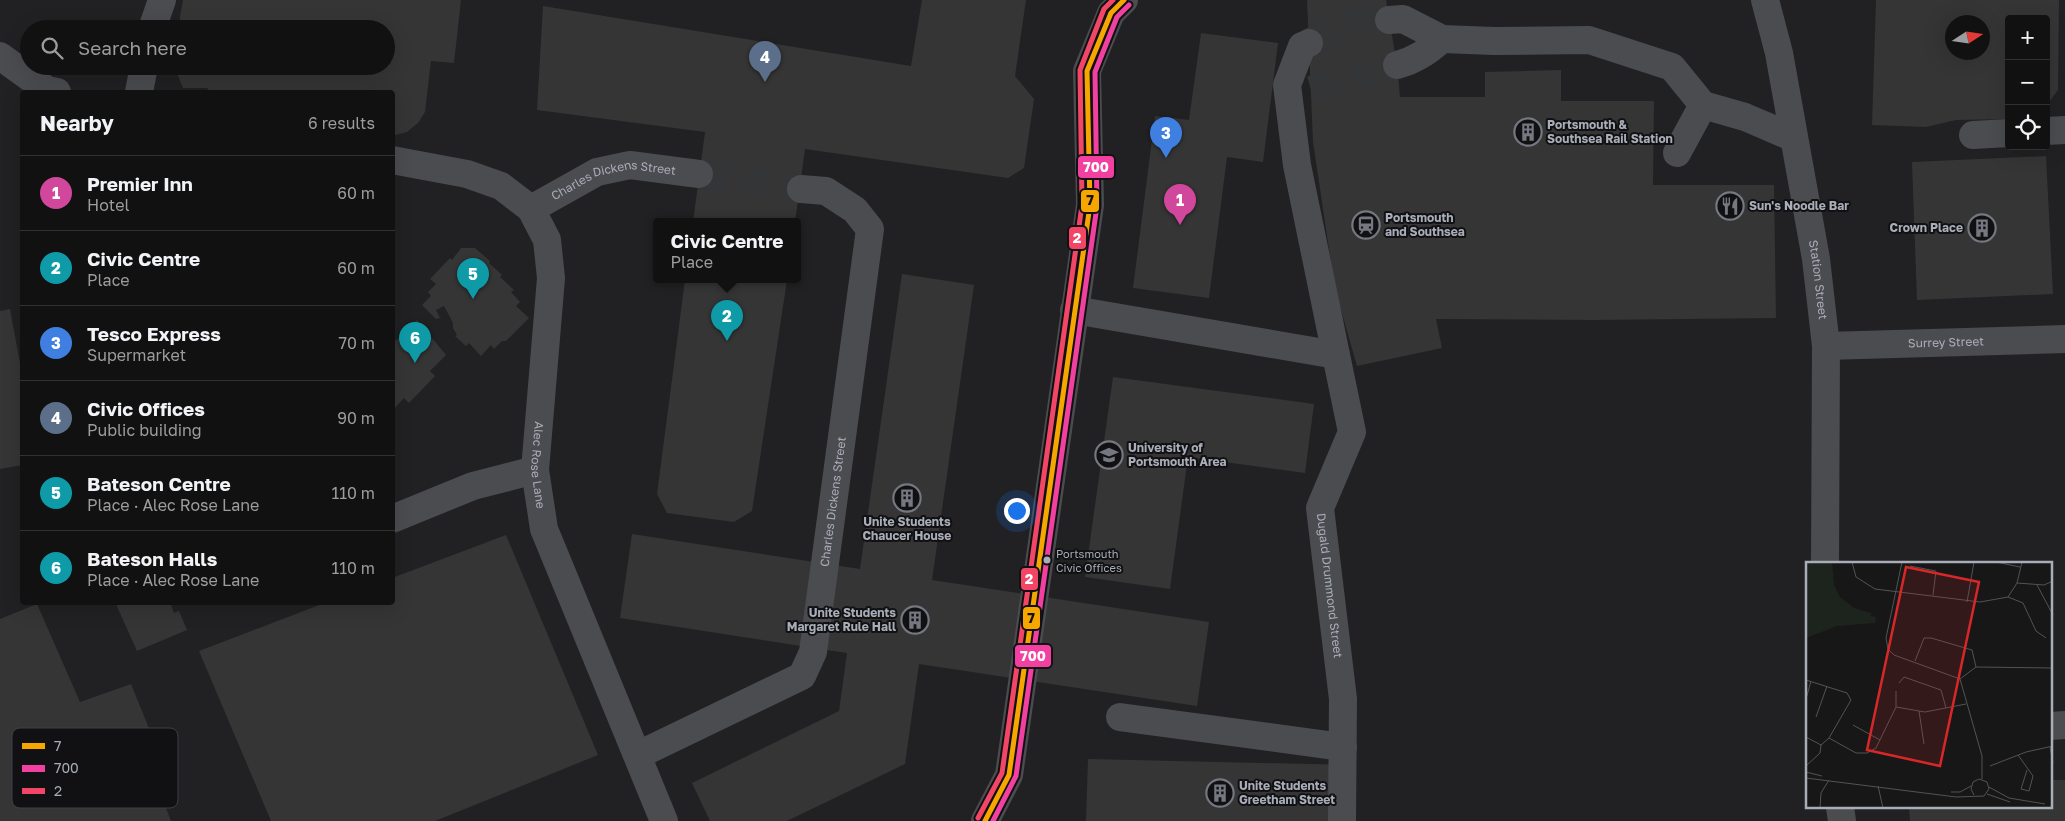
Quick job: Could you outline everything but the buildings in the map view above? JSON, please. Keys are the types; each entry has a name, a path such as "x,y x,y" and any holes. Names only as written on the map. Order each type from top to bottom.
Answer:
{"street":[{"path":"155,20 162,0"},
{"path":"986,821 1009,775 1090,205 1087,70 1111,13 1124,0"},
{"name":"Station Street","path":"1765,0 1779,53 1816,259 1826,346 1825,562"},
{"path":"1389,20 1403,19 1442,38 1589,40 1672,67 1703,105 1746,117 1794,138"},
{"path":"1397,65 1410,62 1426,53 1442,38"},
{"name":"Dugald Drummond Street","path":"1309,42 1302,46 1287,86 1300,93 1297,165 1352,432 1320,508 1343,699 1342,821"},
{"path":"0,56 20,70"},
{"path":"26,75 47,90"},
{"path":"139,90 142,75"},
{"path":"1677,153 1703,105"},
{"path":"2050,131 2065,130"},
{"path":"1973,135 2005,133"},
{"name":"Alec Rose Lane","path":"395,161 476,177 501,186 531,209 547,240 551,278 535,470 544,529 664,821"},
{"name":"Charles Dickens Street","path":"531,209 597,172 630,165 699,174"},
{"name":"Charles Dickens Street","path":"638,755 802,676 813,652 870,229 855,210 826,191 800,188"},
{"path":"1074,310 1336,355"},
{"name":"Surrey Street","path":"1826,346 2065,339"},
{"path":"395,519 473,486 535,470"},
{"path":"1120,718 1343,747"},
{"path":"2052,726 2065,725"},
{"path":"1840,808 1842,821"}],"shaded area":[{"name":"University of Portsmouth Area","path":"0,0 2065,0 2065,821 0,821"}],"tunnel":[{"path":"1309,43 1343,23 1389,20"},
{"path":"1311,90 1397,65"},
{"path":"699,174 801,189"}],"transit line":[{"name":"2","path":"978,818 1002,773 1082,205 1080,70 1104,9 1113,0"},
{"name":"7","path":"985,821 1009,775 1090,205 1087,71 1111,13 1124,0"},
{"name":"700","path":"993,821 1016,776 1097,206 1095,72 1117,17 1129,5"}],"place":[{"name":"Civic Offices","path":"765,82"},
{"name":"Portsmouth & Southsea Rail Station","path":"1528,132"},
{"name":"Tesco Express","path":"1166,158"},
{"name":"Sun's Noodle Bar","path":"1730,206"},
{"name":"Premier Inn","path":"1180,225"},
{"name":"Portsmouth and Southsea","path":"1366,225"},
{"name":"Crown Place","path":"1982,228"},
{"name":"Bateson Centre","path":"473,299"},
{"name":"Civic Centre","path":"727,341"},
{"name":"Bateson Halls","path":"415,363"},
{"name":"University of Portsmouth Area","path":"1109,455"},
{"name":"Unite Students Chaucer House","path":"907,498"},
{"name":"Portsmouth Civic Offices","path":"1047,560"},
{"name":"Unite Students Margaret Rule Hall","path":"915,620"},
{"name":"Unite Students Greetham Street","path":"1220,793"}]}
